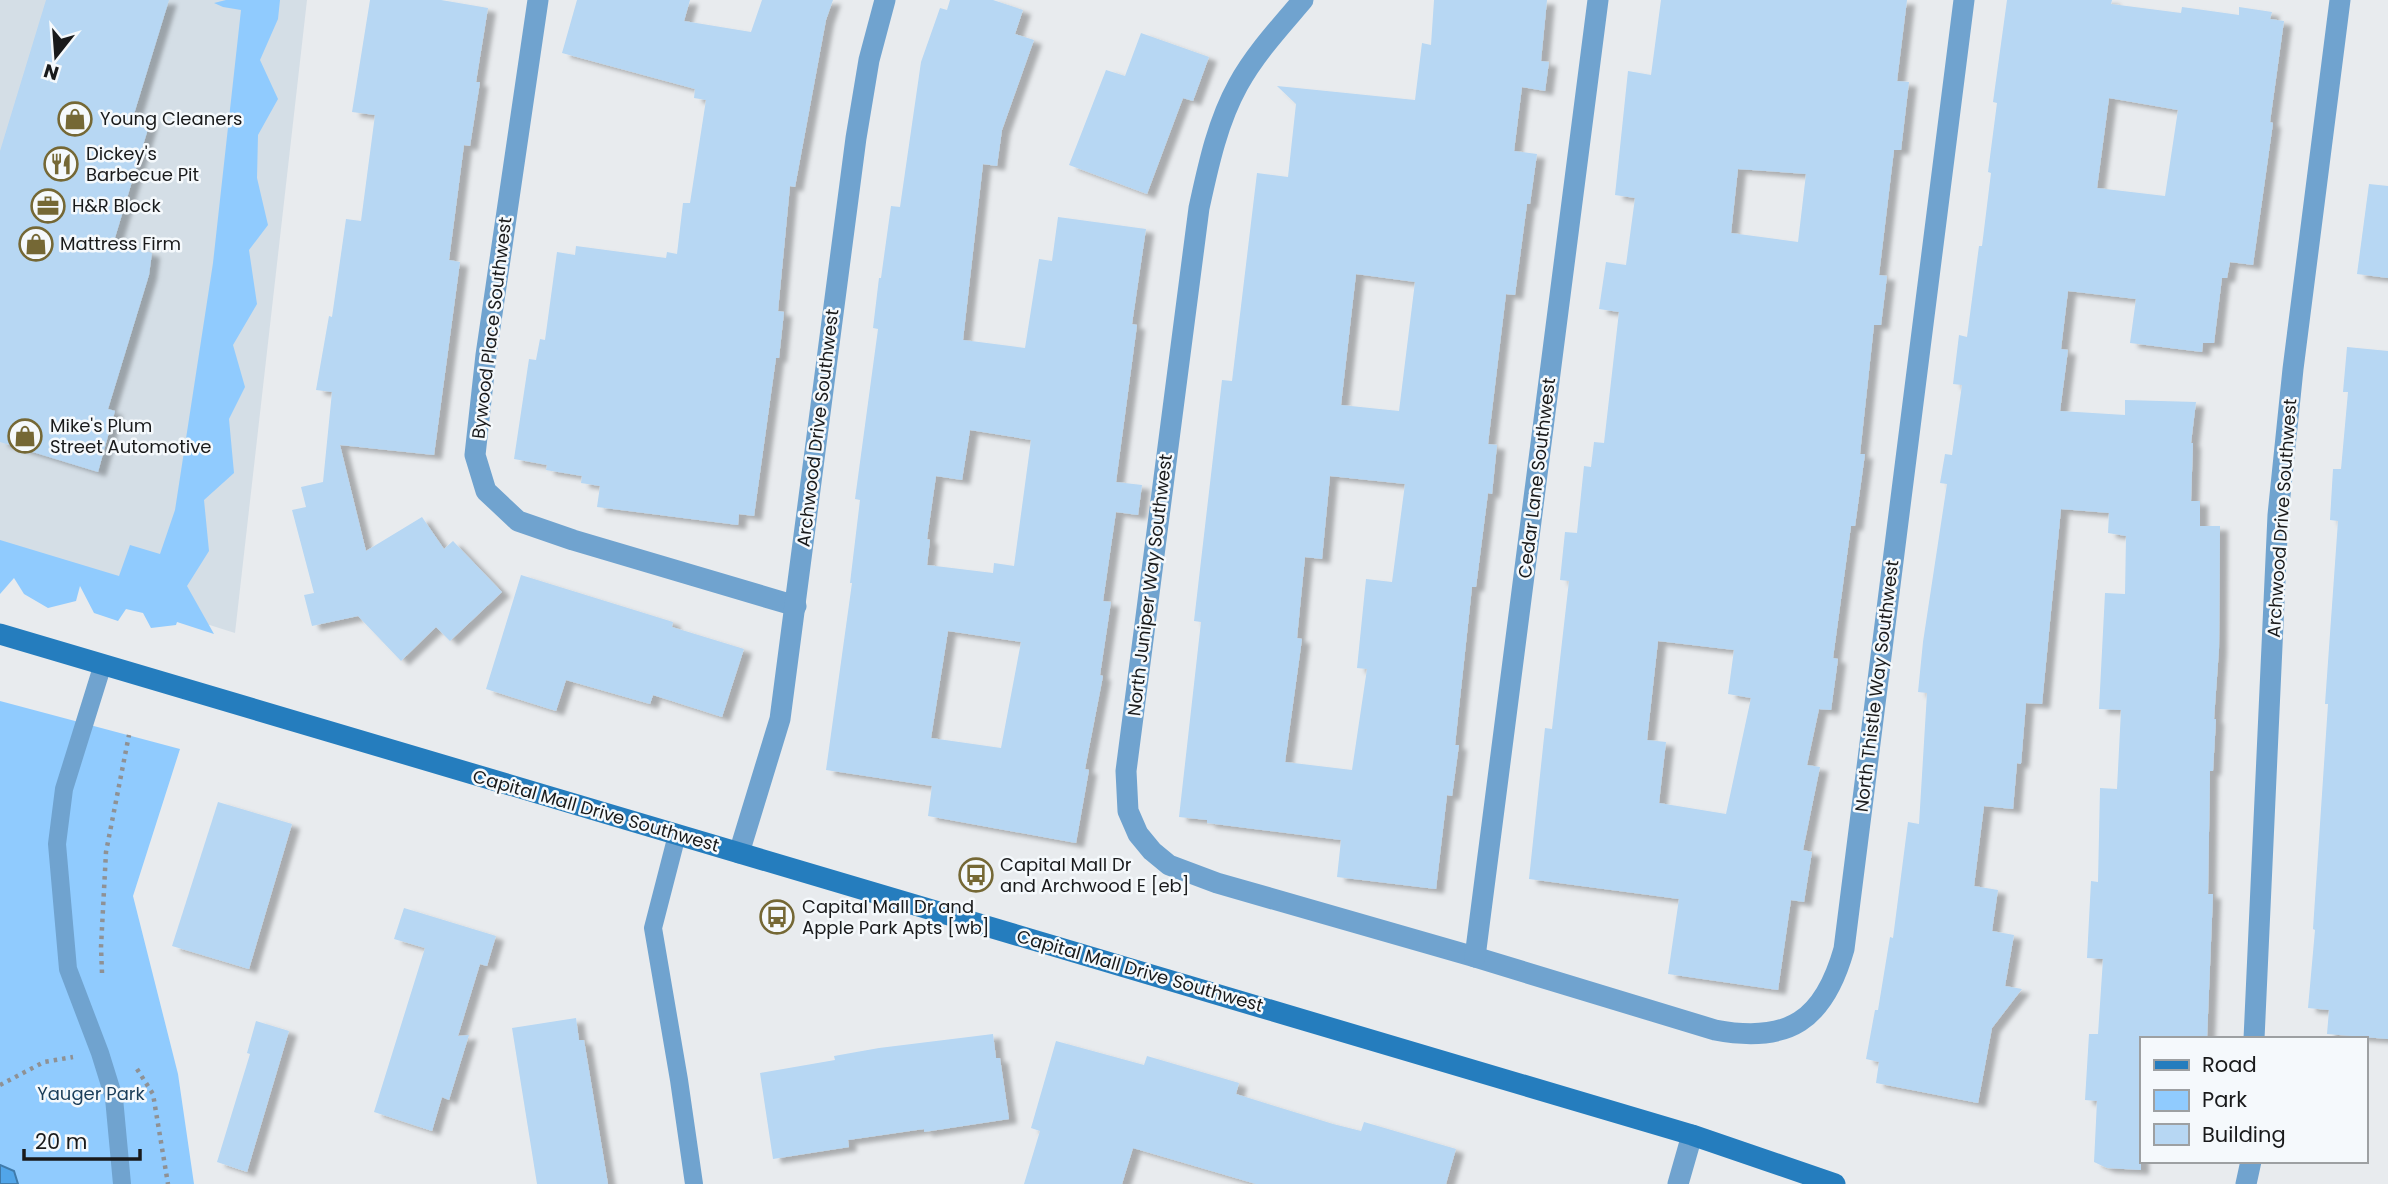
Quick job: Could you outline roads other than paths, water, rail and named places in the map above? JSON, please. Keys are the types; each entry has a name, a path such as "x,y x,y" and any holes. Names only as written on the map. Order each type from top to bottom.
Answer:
{"street":[{"name":"Bywood Place Southwest","path":"538,0 484,368 475,455 486,491 518,521 796,606"},
{"name":"Archwood Drive Southwest","path":"739,853 780,719 856,138 869,60 885,0"},
{"name":"North Juniper Way Southwest","path":"1303,0 1266,43 1237,86 1219,129 1204,183 1126,771 1128,811 1138,834 1152,851 1169,865 1217,883 1475,957"},
{"name":"Cedar Lane Southwest","path":"1475,957 1598,0"},
{"name":"North Thistle Way Southwest","path":"1475,957 1715,1030 1744,1035 1777,1031 1810,1015 1825,997 1836,977 1844,949 1964,0"},
{"name":"Archwood Drive Southwest","path":"2254,1037 2278,515 2293,369 2340,0"},
{"name":"Capital Mall Drive Southwest","path":"0,634 1692,1135 1835,1184"},
{"path":"1678,1184 1692,1135"},
{"path":"2246,1184 2251,1163"}],"lane":[{"path":"103,664 64,789 57,844 68,969 114,1098 122,1184"},
{"path":"677,835 653,928 694,1184"}],"place":[{"name":"Young Cleaners","path":"75,119"},
{"name":"Dickey's Barbecue Pit","path":"61,164"},
{"name":"H&R Block","path":"48,206"},
{"name":"Mattress Firm","path":"36,244"},
{"name":"Mike's Plum Street Automotive","path":"25,436"},
{"name":"Capital Mall Dr and Archwood E [eb]","path":"976,875"},
{"name":"Capital Mall Dr and Apple Park Apts [wb]","path":"777,917"}],"park label":[{"name":"Yauger Park","path":"91,1094"}]}
